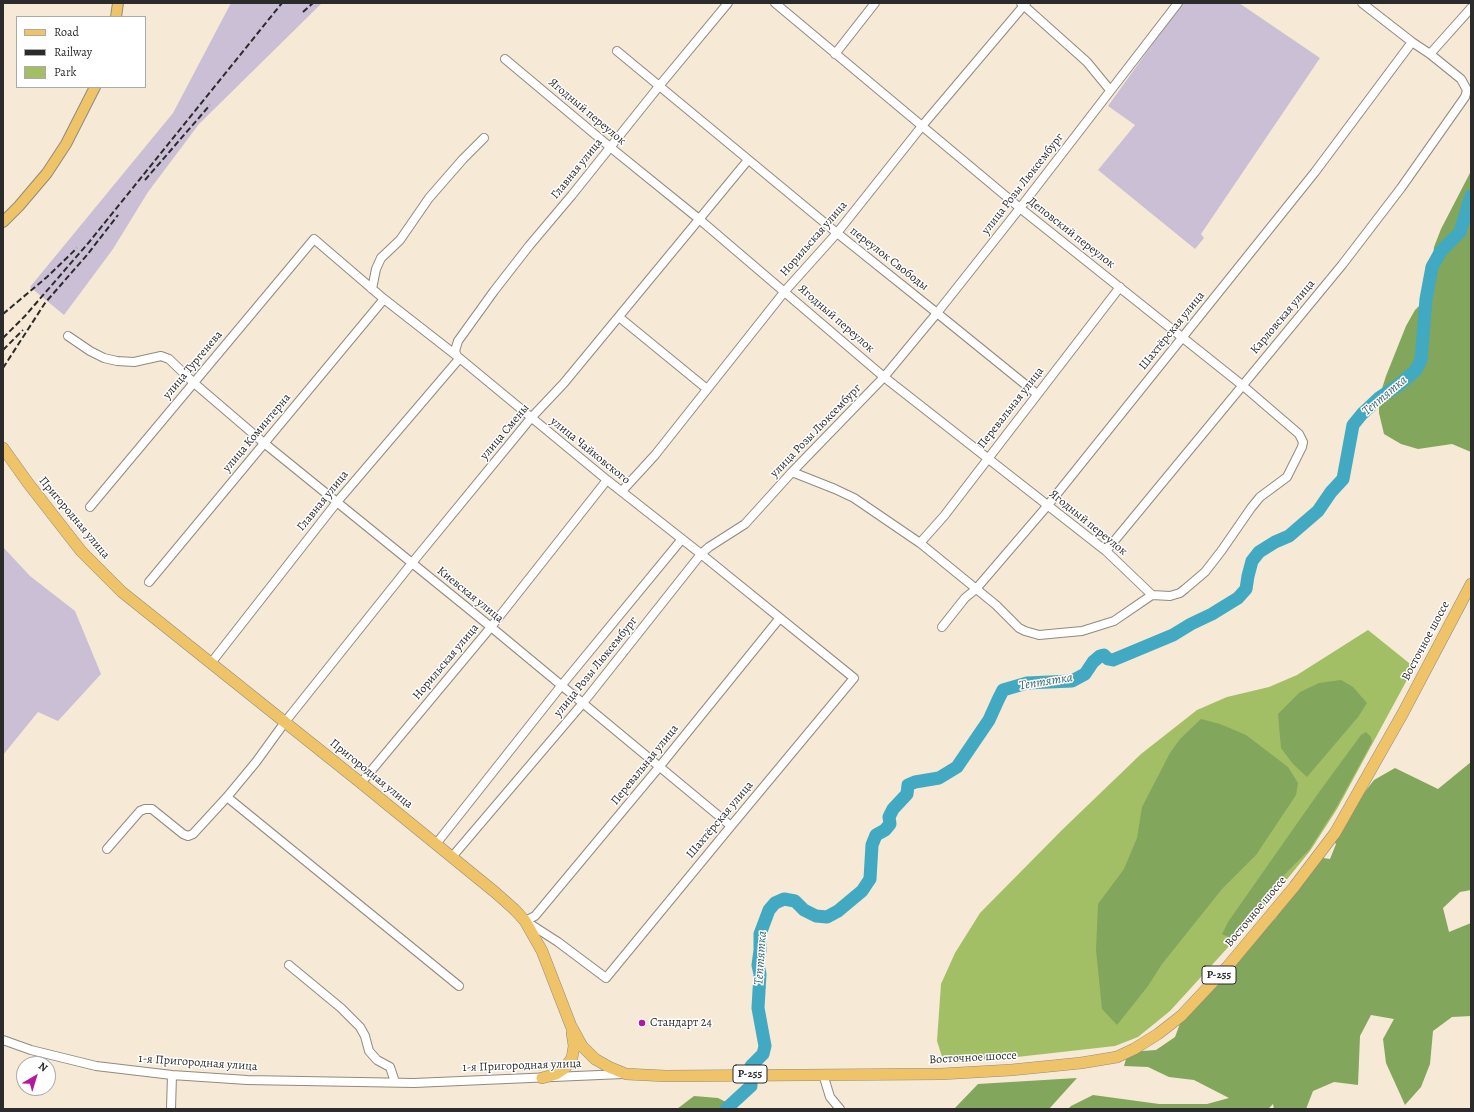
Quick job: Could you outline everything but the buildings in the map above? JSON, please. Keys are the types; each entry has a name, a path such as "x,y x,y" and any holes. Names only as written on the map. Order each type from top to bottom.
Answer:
{"highway":[{"name":"Пригородная улица","path":"3,448 81,551 122,592 496,892 524,921 542,951 571,1026 582,1046 595,1059 609,1068 626,1074 666,1076 718,1075"},
{"name":"Восточное шоссе","path":"718,1075 941,1074 1011,1070 1081,1063 1117,1056 1134,1049 1158,1034 1181,1016 1228,966 1294,887 1335,832 1402,713 1471,584"},
{"path":"542,1078 556,1074 565,1068 572,1058 574,1046 571,1026"}],"main road":[{"path":"116,16 118,3"},
{"path":"3,222 19,206 51,167 66,144 94,88"}],"street":[{"name":"Главная улица","path":"211,663 337,502 458,357 455,351 458,341 474,317 529,246 728,3"},
{"name":"Деповский переулок","path":"775,3 1020,208 1242,385 1299,434 1303,442 1302,447 1287,477 1260,497 1205,572 1180,593 1170,596 1152,595"},
{"path":"835,54 875,3"},
{"name":"улица Розы Люксембург","path":"452,857 583,704 701,554 709,547 745,524 792,472 884,377 1020,208 1178,3"},
{"path":"1362,3 1430,54 1471,8"},
{"path":"1023,4 1087,62 1110,90"},
{"name":"Норильская улица","path":"622,491 655,455 785,291 837,233 922,126 1023,4"},
{"name":"Шахтёрская улица","path":"942,627 965,598 976,589 1048,506 1315,172 1412,42"},
{"name":"переулок Свободы","path":"617,51 660,85 837,233 1037,394"},
{"name":"Карловская улица","path":"1106,551 1342,264 1401,188 1462,102 1467,90 1461,79 1430,54"},
{"name":"Ягодный переулок","path":"506,59 785,291 884,377 1106,551 1152,595"},
{"path":"372,289 376,269 381,258 400,240 429,198 463,159 484,138"},
{"name":"улица Смены","path":"285,722 531,418 564,383 748,160"},
{"name":"улица Чайковского","path":"314,239 384,299 458,357 607,480 854,678"},
{"name":"улица Тургенева","path":"90,507 314,239"},
{"name":"Перевальная улица","path":"920,543 940,521 1120,287"},
{"name":"улица Коминтерна","path":"149,582 384,299"},
{"path":"619,317 707,389"},
{"name":"Киевская улица","path":"68,336 90,351 104,358 117,361 134,362 161,356 165,357 264,443 491,627 731,826"},
{"path":"792,472 846,493 920,543 1003,611 1019,628 1025,631 1039,635 1082,631 1114,621 1152,595"},
{"name":"Норильская улица","path":"361,783 491,627 607,480"},
{"path":"436,844 682,539"},
{"name":"Перевальная улица","path":"524,921 535,916 660,766 779,619"},
{"name":"Шахтёрская улица","path":"524,921 558,942 606,978 854,678"},
{"path":"107,849 140,811 145,809 152,809 183,834 188,836 192,834 227,797 256,762 285,722"},
{"path":"227,797 459,986"},
{"path":"289,965 341,1008 360,1027 365,1036 369,1051 377,1060 390,1067 395,1082"},
{"name":"1-я Пригородная улица","path":"3,1040 31,1050 96,1066 172,1075 246,1080 414,1083 626,1074"},
{"path":"822,1074 830,1097 840,1109"},
{"path":"171,1109 172,1075"}],"shaded area":[{"path":"231,3 322,3 199,124 148,192 113,249 64,315 30,287 173,113"},
{"path":"1182,3 1239,3 1320,58 1201,234 1204,238 1195,249 1098,170 1135,125 1108,106"},
{"path":"3,547 30,576 75,611 101,674 58,721 38,712 3,755"}],"green space":[{"path":"1471,171 1471,452 1452,444 1418,449 1401,444 1384,434 1379,413 1379,398 1406,326 1415,310 1426,299 1426,282 1432,267 1434,247 1441,229"},
{"path":"1368,630 1414,667 1337,809 1310,851 1262,910 1170,1011 1138,1037 1115,1046 1008,1058 944,1063 937,1041 941,984 955,953 980,913 1062,830 1141,754 1197,710 1227,697 1269,687 1297,675"},
{"path":"1341,680 1353,687 1367,703 1358,717 1307,777 1293,764 1281,748 1278,714 1300,692 1319,683"},
{"path":"1201,719 1220,724 1246,735 1288,767 1298,783 1296,795 1256,855 1222,889 1162,964 1148,986 1117,1025 1102,1009 1096,950 1098,904 1124,869 1137,838 1142,807 1170,753 1180,739"},
{"path":"1366,732 1371,737 1372,742 1337,806 1309,850 1287,872 1230,938 1222,934 1228,922 1317,795 1361,735"},
{"path":"1471,762 1471,890 1460,892 1443,908 1449,932 1471,923 1471,1016 1452,1017 1433,1031 1430,1064 1421,1087 1405,1105 1386,1063 1383,1039 1394,1019 1371,1015 1360,1036 1358,1085 1334,1082 1313,1091 1306,1109 1274,1109 1273,1104 1268,1109 1068,1109 1093,1095 1159,1104 1207,1104 1229,1098 1194,1080 1169,1077 1148,1067 1124,1066 1128,1052 1156,1050 1175,1037 1185,1010 1250,941 1276,918 1291,882 1316,857 1330,859 1336,844 1330,837 1374,780 1395,768 1438,789"},
{"path":"1077,1078 1049,1109 954,1109 978,1084"},
{"path":"694,1096 718,1098 730,1104 728,1109 677,1109"}],"waterway":[{"name":"Тептятка","path":"726,1109 751,1086 751,1066 763,1054 765,1046 758,1008 760,974 758,965 760,934 769,910 775,903 784,899 795,901 804,910 816,916 827,917 838,911 862,891 870,879 872,845 876,835 885,830 890,824 889,817 893,809 907,794 908,785 915,782 939,778 957,767 989,720 1003,690 1027,683 1072,681 1085,674 1093,662 1100,656 1104,655 1108,659 1113,660 1173,635 1238,598 1246,589 1252,561 1259,552 1275,542 1289,536 1318,511 1331,492 1343,479 1353,425 1379,398 1400,384 1416,370 1421,360 1426,299 1432,267 1441,251 1460,232 1471,196"}],"railway":[{"path":"3,338 25,316 90,241 282,3"},
{"path":"303,12 313,3"},
{"path":"145,180 210,105"},
{"path":"3,368 45,303 87,255 118,215"},
{"path":"3,314 47,277 77,248"},
{"path":"3,350 23,330"}],"place":[{"name":"Стандарт 24","path":"642,1023"}]}
